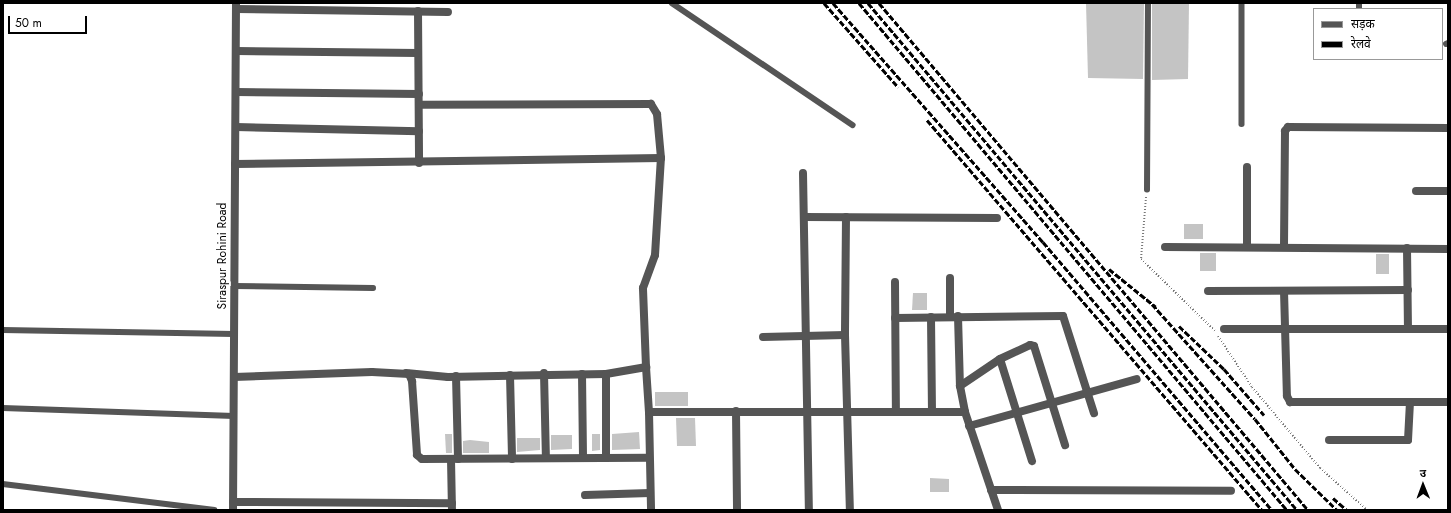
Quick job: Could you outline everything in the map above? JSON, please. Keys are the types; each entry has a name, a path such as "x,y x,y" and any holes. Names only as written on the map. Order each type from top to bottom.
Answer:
{"street":[{"path":"236,6 448,12"},
{"name":"Siraspur Rohini Road","path":"233,506 236,6"},
{"path":"418,11 419,163"},
{"path":"236,51 418,53"},
{"path":"236,92 419,94"},
{"path":"419,105 650,104 657,114 661,158 655,255 643,288 649,412 651,510"},
{"path":"236,127 419,130"},
{"path":"1284,246 1285,131 1288,127 1448,128"},
{"path":"235,164 419,163 661,158"},
{"path":"1247,167 1247,246"},
{"path":"804,172 805,336 809,510"},
{"path":"1416,191 1448,191"},
{"path":"804,217 997,218"},
{"path":"846,218 846,412 850,510"},
{"path":"1165,247 1284,246 1448,249"},
{"path":"1407,248 1408,329"},
{"path":"950,278 960,386 965,412 998,510"},
{"path":"895,282 896,412"},
{"path":"1208,291 1408,290"},
{"path":"1284,291 1287,396 1290,402 1448,402"},
{"path":"895,318 954,316 1063,316 1094,413"},
{"path":"931,317 932,412"},
{"path":"1224,329 1448,329"},
{"path":"763,337 845,335"},
{"path":"960,386 1000,359 1030,345 1034,346 1065,445"},
{"path":"1000,359 1032,461"},
{"path":"234,376 406,373 456,376 544,373 606,374 646,367"},
{"path":"406,373 412,381 418,457 455,459 650,458"},
{"path":"544,373 546,458"},
{"path":"582,374 583,458"},
{"path":"606,374 606,458"},
{"path":"510,375 512,458"},
{"path":"233,506 452,506 455,459 456,376"},
{"path":"969,426 1137,379"},
{"path":"1329,440 1408,440 1410,403"},
{"path":"736,411 737,510"},
{"path":"649,412 965,412"},
{"path":"991,490 1231,491"},
{"path":"585,495 650,492"}],"lane":[{"path":"672,3 853,125"},
{"path":"1146,190 1148,3"},
{"path":"1242,3 1242,124"},
{"path":"235,286 373,288"},
{"path":"3,330 234,334"},
{"path":"3,408 234,416"},
{"path":"3,484 214,510"}],"path":[{"path":"1146,190 1141,259 1210,324 1252,387 1315,462 1367,510"}],"building":[{"path":"1086,3 1144,3 1143,79 1088,78"},
{"path":"1152,3 1189,3 1188,79 1152,80"},
{"path":"1184,224 1203,224 1203,239 1184,239"},
{"path":"1200,253 1216,253 1216,271 1200,271"},
{"path":"1376,254 1389,254 1389,274 1376,274"},
{"path":"913,293 927,293 927,310 912,310"},
{"path":"655,392 688,392 688,406 655,406"},
{"path":"676,418 695,418 696,446 677,446"},
{"path":"639,432 640,449 612,450 612,434"},
{"path":"445,434 452,434 452,453 446,453"},
{"path":"592,434 600,434 600,450 592,451"},
{"path":"551,435 572,435 572,449 551,450"},
{"path":"517,438 540,438 540,450 517,452"},
{"path":"470,440 489,442 489,453 463,453 463,441"},
{"path":"930,478 949,479 949,492 930,492"}],"railway":[{"path":"824,3 898,87"},
{"path":"833,3 1043,242 1272,510"},
{"path":"859,3 1287,510"},
{"path":"868,3 1297,510"},
{"path":"879,3 1308,510"},
{"path":"927,120 1262,510"},
{"path":"1109,269 1156,307"},
{"path":"1152,304 1255,419 1295,469 1337,510"},
{"path":"1179,326 1224,369 1264,415"},
{"path":"1333,498 1347,510"}]}
